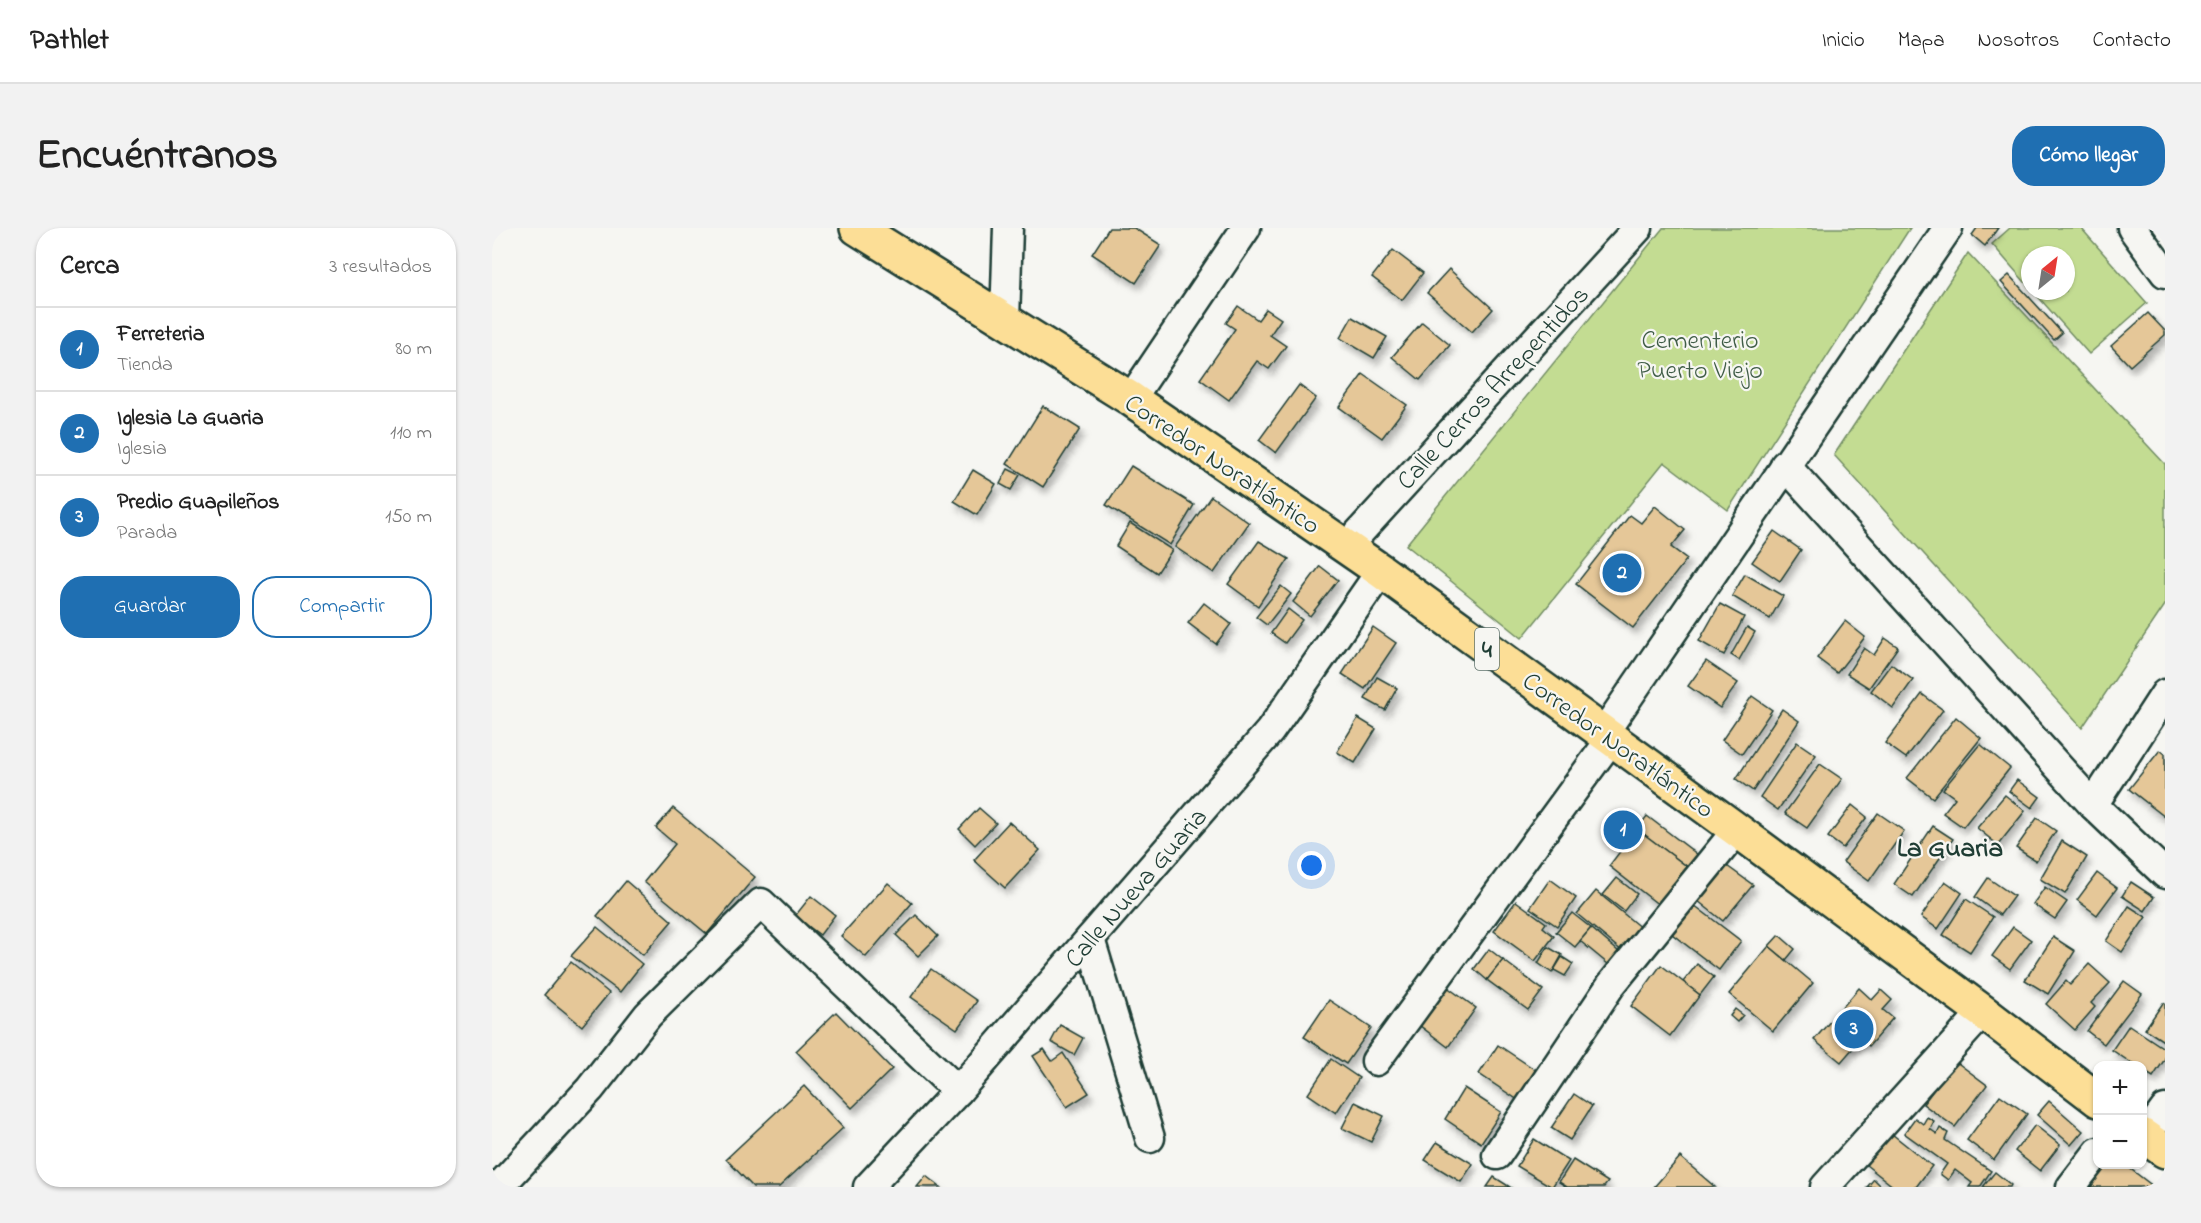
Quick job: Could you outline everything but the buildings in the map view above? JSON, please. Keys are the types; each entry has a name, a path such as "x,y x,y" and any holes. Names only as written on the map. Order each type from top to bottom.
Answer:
{"highway":[{"name":"Corredor Noratlántico","path":"857,228 1131,399 1381,571 1737,830 1983,1012 2093,1097"}],"street":[{"path":"1005,320 1008,228"},
{"path":"1131,399 1246,228"},
{"name":"Calle Cerros Arrepentidos","path":"1346,547 1638,228"},
{"path":"1376,1061 1607,736 1785,465 1948,228"},
{"path":"2132,228 2165,273"},
{"path":"1785,465 2093,805 2165,874"},
{"name":"Calle Nueva Guaria","path":"868,1187 958,1091 1270,731 1381,571"},
{"path":"2093,805 2165,694"},
{"path":"1497,1155 1611,985 1737,830"},
{"path":"499,1187 590,1089 648,1015 761,903 958,1091"},
{"path":"1090,939 1150,1138"},
{"path":"1825,1187 1983,1012"},
{"path":"2151,1141 2165,1109"},
{"path":"2071,1187 2093,1157"}],"green space":[{"name":"Cementerio Puerto Viejo","path":"1663,228 1910,228 1728,510 1664,462 1522,638 1406,545"},
{"path":"2010,228 2081,228 2147,303 2089,354 2041,300 2075,300 2075,246 2021,246 2021,278 1992,244"},
{"path":"1968,253 2165,464 2165,605 2082,728 1834,455"}],"place":[{"name":"Iglesia La Guaria","path":"1622,573"},
{"name":"Ferreteria","path":"1623,830"},
{"name":"Predio Guapileños","path":"1854,1029"}],"district":[{"name":"La Guaria","path":"1950,847"}]}
